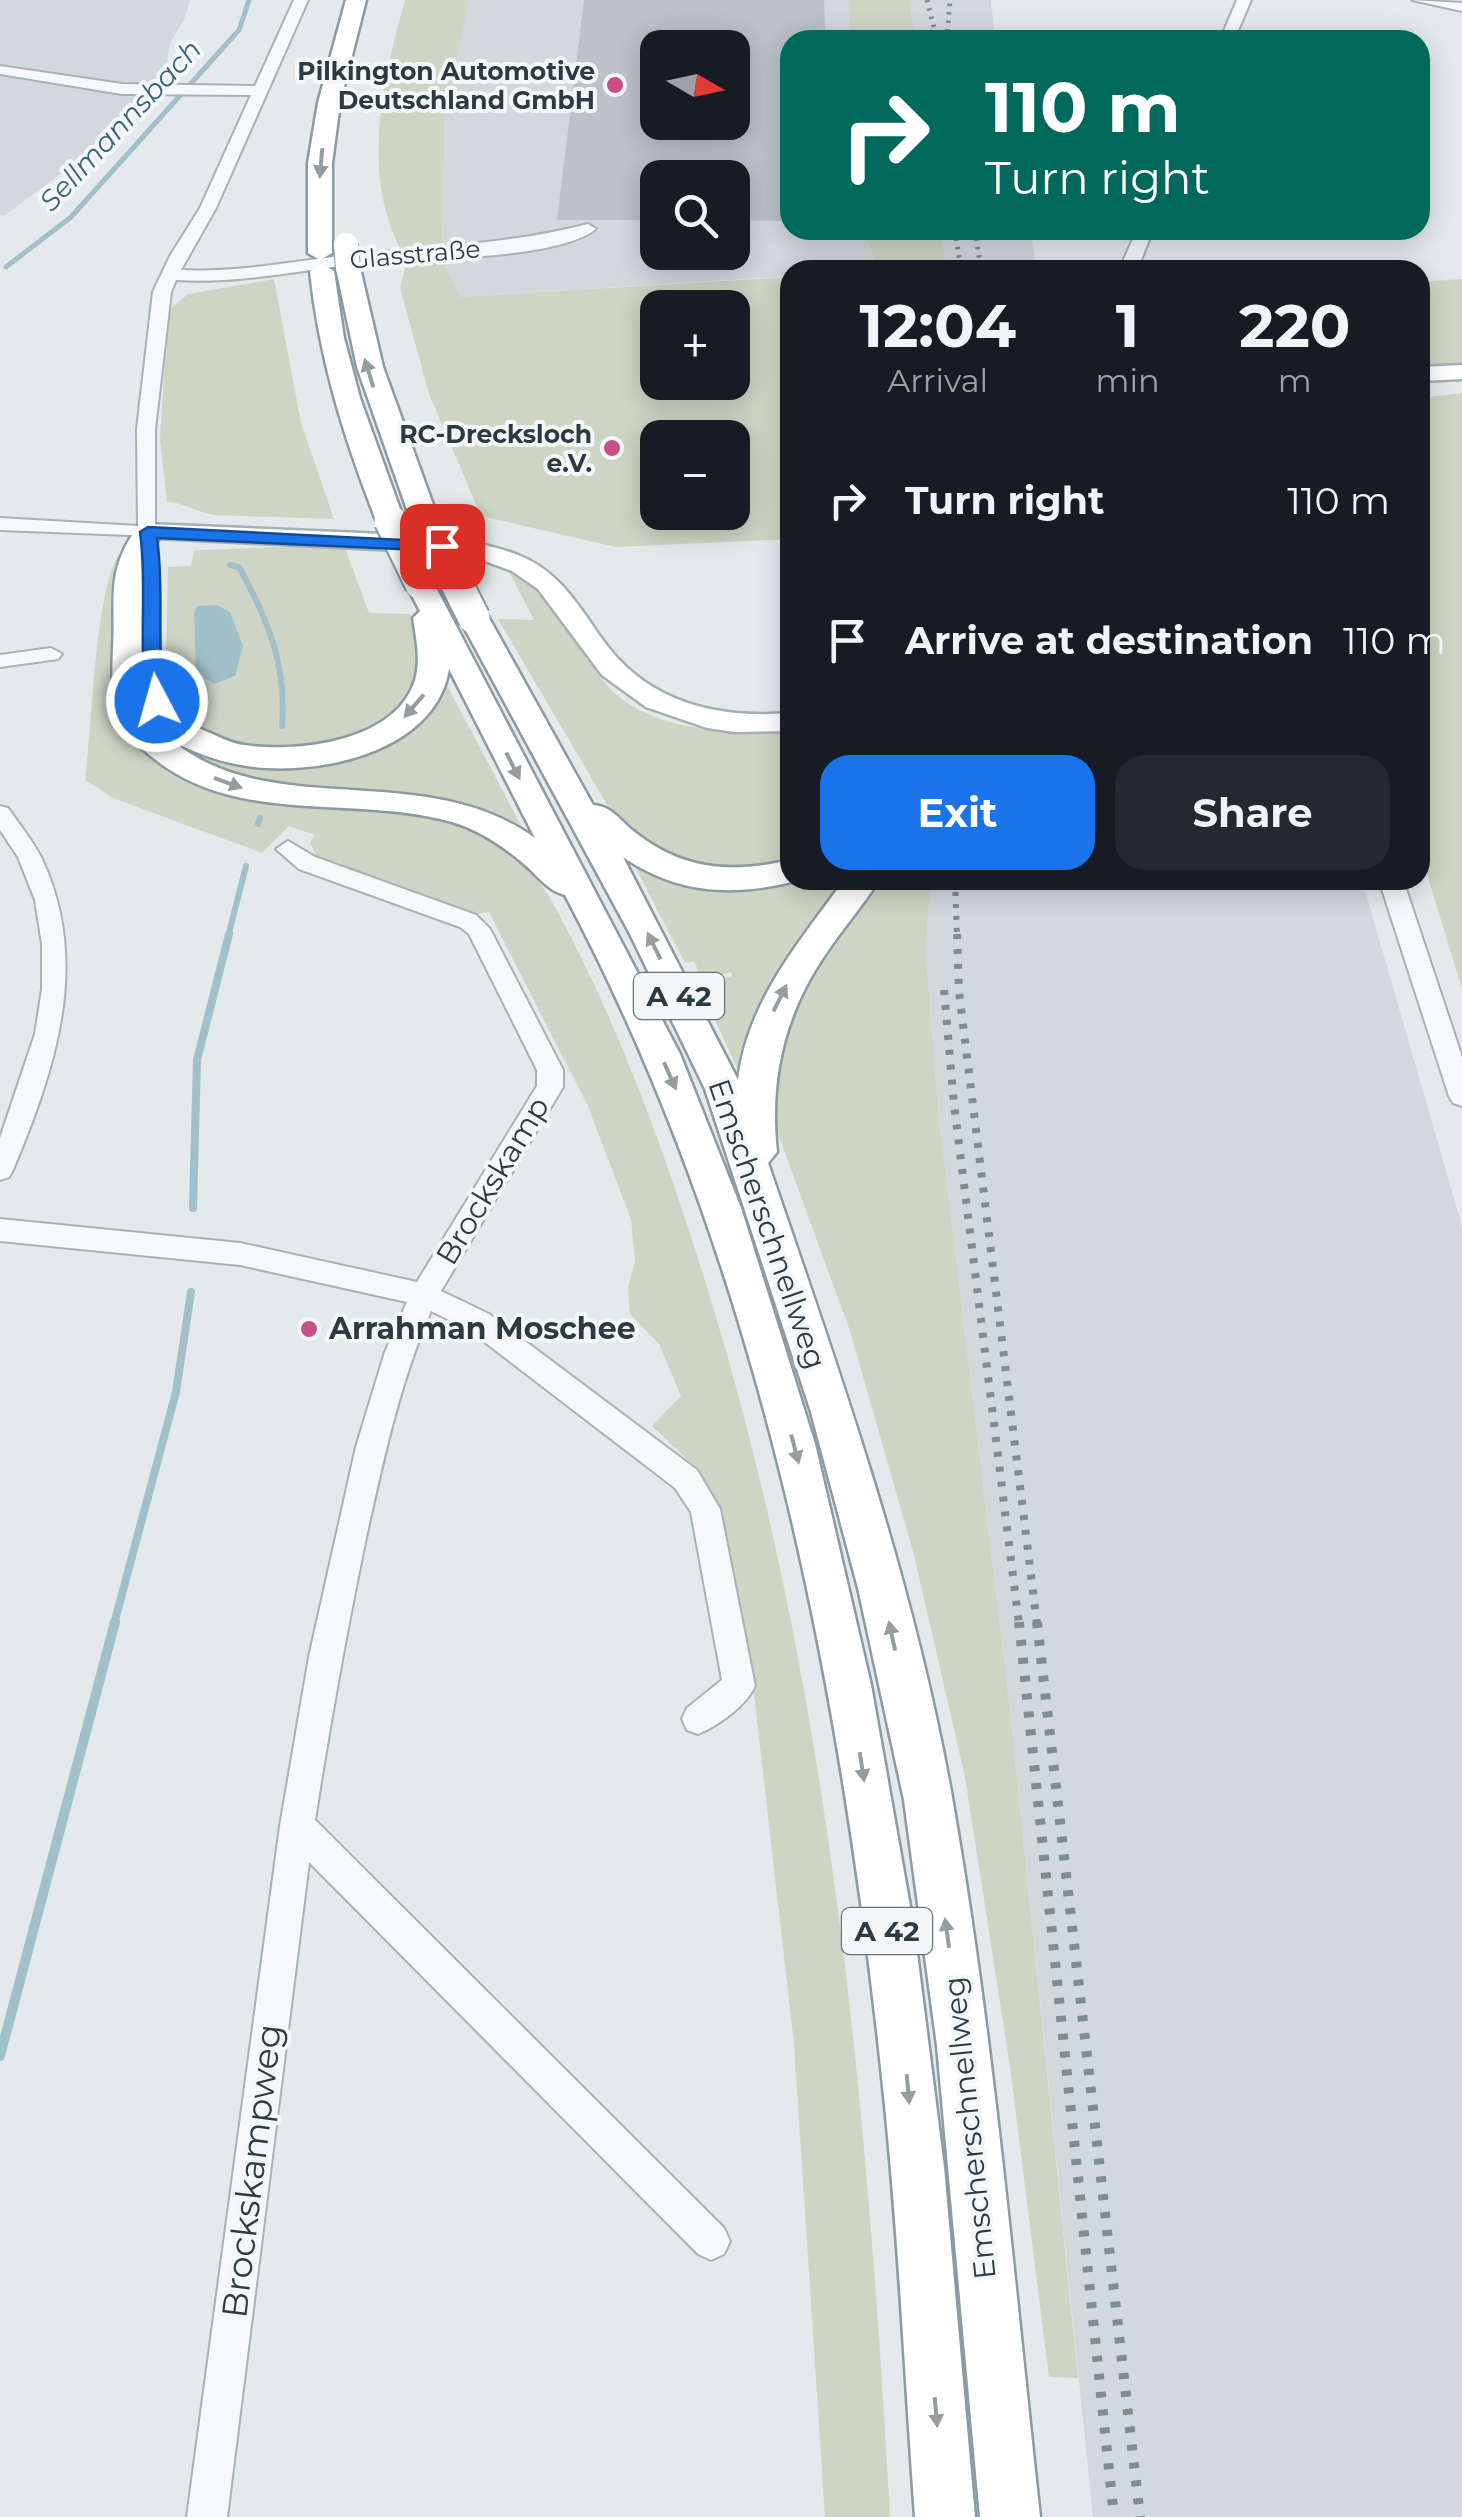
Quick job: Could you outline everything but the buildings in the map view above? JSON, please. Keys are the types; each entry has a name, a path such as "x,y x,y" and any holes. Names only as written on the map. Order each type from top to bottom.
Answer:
{"highway":[{"name":"Emscherschnellweg","path":"356,0 329,104 320,164 336,252 382,413 426,521 474,618 648,934 724,1089 832,1412 881,1588 928,1800 963,2046 1010,2517"},
{"path":"351,119 378,0"},
{"name":"Emscherschnellweg","path":"336,252 326,318 348,415 433,616 601,924 677,1091 770,1355 800,1466 853,1710 905,2053 945,2517"},
{"path":"148,532 153,566 152,674 157,701 172,725 184,735 218,751 261,758 305,756 353,746 392,727 420,701 434,672 433,616"},
{"path":"148,532 132,558 128,670 134,721 162,751 194,770 244,788 290,796 426,804 467,815 509,835 544,861 601,924"},
{"path":"559,774 618,838 665,868 723,880 780,873"},
{"path":"771,1230 755,1118 764,1042 788,983 855,890"}],"main road":[{"path":"148,532 419,544 502,558 532,571 556,588 596,649 631,686 658,704 713,721 780,722"},
{"path":"631,686 666,700 707,708 780,705"}],"street":[{"path":"0,524 148,532 146,429 165,283 208,208 301,0"},
{"path":"1231,30 1244,0"},
{"path":"1419,0 1462,7"},
{"path":"0,70 122,89 258,92"},
{"name":"Glasstraße","path":"165,283 365,258 539,243 588,229"},
{"path":"0,661 51,654"},
{"path":"0,813 14,830 43,890 56,956 47,1048 34,1092 0,1170"},
{"name":"Brockskamp","path":"288,849 306,863 468,921 478,929 550,1070 550,1087 424,1295"},
{"path":"1394,890 1462,1096"},
{"name":"Brockskamp","path":"0,1230 240,1254 424,1295 478,1322 686,1479 705,1509 739,1686 698,1719"},
{"name":"Brockskampweg","path":"207,2517 297,1826 325,1657 371,1448 399,1352 424,1295"},
{"path":"297,1826 711,2241"}],"shaded area":[{"path":"0,0 190,0 170,43 165,74 119,131 5,215 0,215"},
{"path":"468,0 848,0 850,30 780,30 780,240 867,240 874,260 780,260 780,277 460,297 443,260 445,113"},
{"path":"910,0 991,0 994,30 914,30"},
{"path":"943,240 1032,240 1036,260 946,260"},
{"path":"929,890 1365,890 1462,1226 1462,2517 1093,2517 1010,1710 938,1109 926,954"}],"green space":[{"path":"405,0 469,0 445,113 442,246 400,248 381,188 383,93"},
{"path":"848,0 910,0 914,30 850,30"},
{"path":"867,240 943,240 946,260 874,260"},
{"path":"443,260 460,297 780,278 780,539 616,547 481,516 429,394 400,288 406,265"},
{"path":"274,279 301,423 334,519 215,515 167,502 160,438 168,311 188,294"},
{"path":"1462,279 1462,365 1430,367 1430,281"},
{"path":"1462,393 1462,989 1430,884 1430,397"},
{"path":"345,548 369,613 410,614 425,662 398,714 353,738 307,749 247,749 189,728 176,715 165,694 168,567 191,566 194,551"},
{"path":"119,554 110,690 116,716 136,745 181,780 234,798 411,814 466,828 515,856 554,905 578,950 639,1091 691,1236 749,1435 784,1587 813,1740 854,2050 869,2205 890,2517 825,2517 794,2044 753,1685 722,1518 695,1467 652,1426 681,1396 659,1344 630,1314 628,1288 635,1261 631,1219 587,1104 489,912 477,914 316,856 310,842 315,835 289,826 262,853 113,798 85,780 100,628 111,572"},
{"path":"509,571 550,602 598,674 616,694 637,708 685,726 780,730 780,865 769,869 683,866 619,825 498,619 534,620"},
{"path":"442,676 525,833 477,810 433,797 283,785 219,772 153,729 139,685 156,721 178,741 339,756"},
{"path":"632,861 677,881 780,880 780,890 843,890 745,1085 703,994 709,992 705,983 732,976 731,972 702,980 694,961 685,963"},
{"path":"871,890 929,890 926,954 938,1109 1010,1710 1078,2378 1049,2377 1010,2067 965,1777 914,1555 850,1331 776,1128 774,1083 787,1019 807,975"}],"water":[{"path":"217,605 230,612 243,646 235,676 214,684 196,672 194,613 197,606"}],"waterway":[{"name":"Sellmannsbach","path":"6,267 71,217 239,30 249,0"},
{"path":"230,565 239,567 273,644 281,683 282,726"},
{"path":"258,824 260,818"},
{"path":"228,937 246,866"},
{"path":"193,1208 197,1060 229,934"},
{"path":"114,1624 176,1392 191,1292"},
{"path":"0,2056 115,1622"}],"railway":[{"path":"927,0 934,30"},
{"path":"948,30 950,0"},
{"path":"956,240 960,260"},
{"path":"976,240 980,260"},
{"path":"955,890 957,937"},
{"path":"957,934 959,992 1037,1624"},
{"path":"944,990 954,1104 1019,1624"},
{"path":"1019,1622 1114,2517"},
{"path":"1037,1622 1140,2517"}],"place":[{"name":"Pilkington Automotive Deutschland GmbH","path":"615,85"},
{"name":"RC-Drecksloch e.V.","path":"612,448"},
{"name":"Arrahman Moschee","path":"309,1329"}],"route":[{"path":"157,701 152,674 153,566 148,532 442,546"}]}
